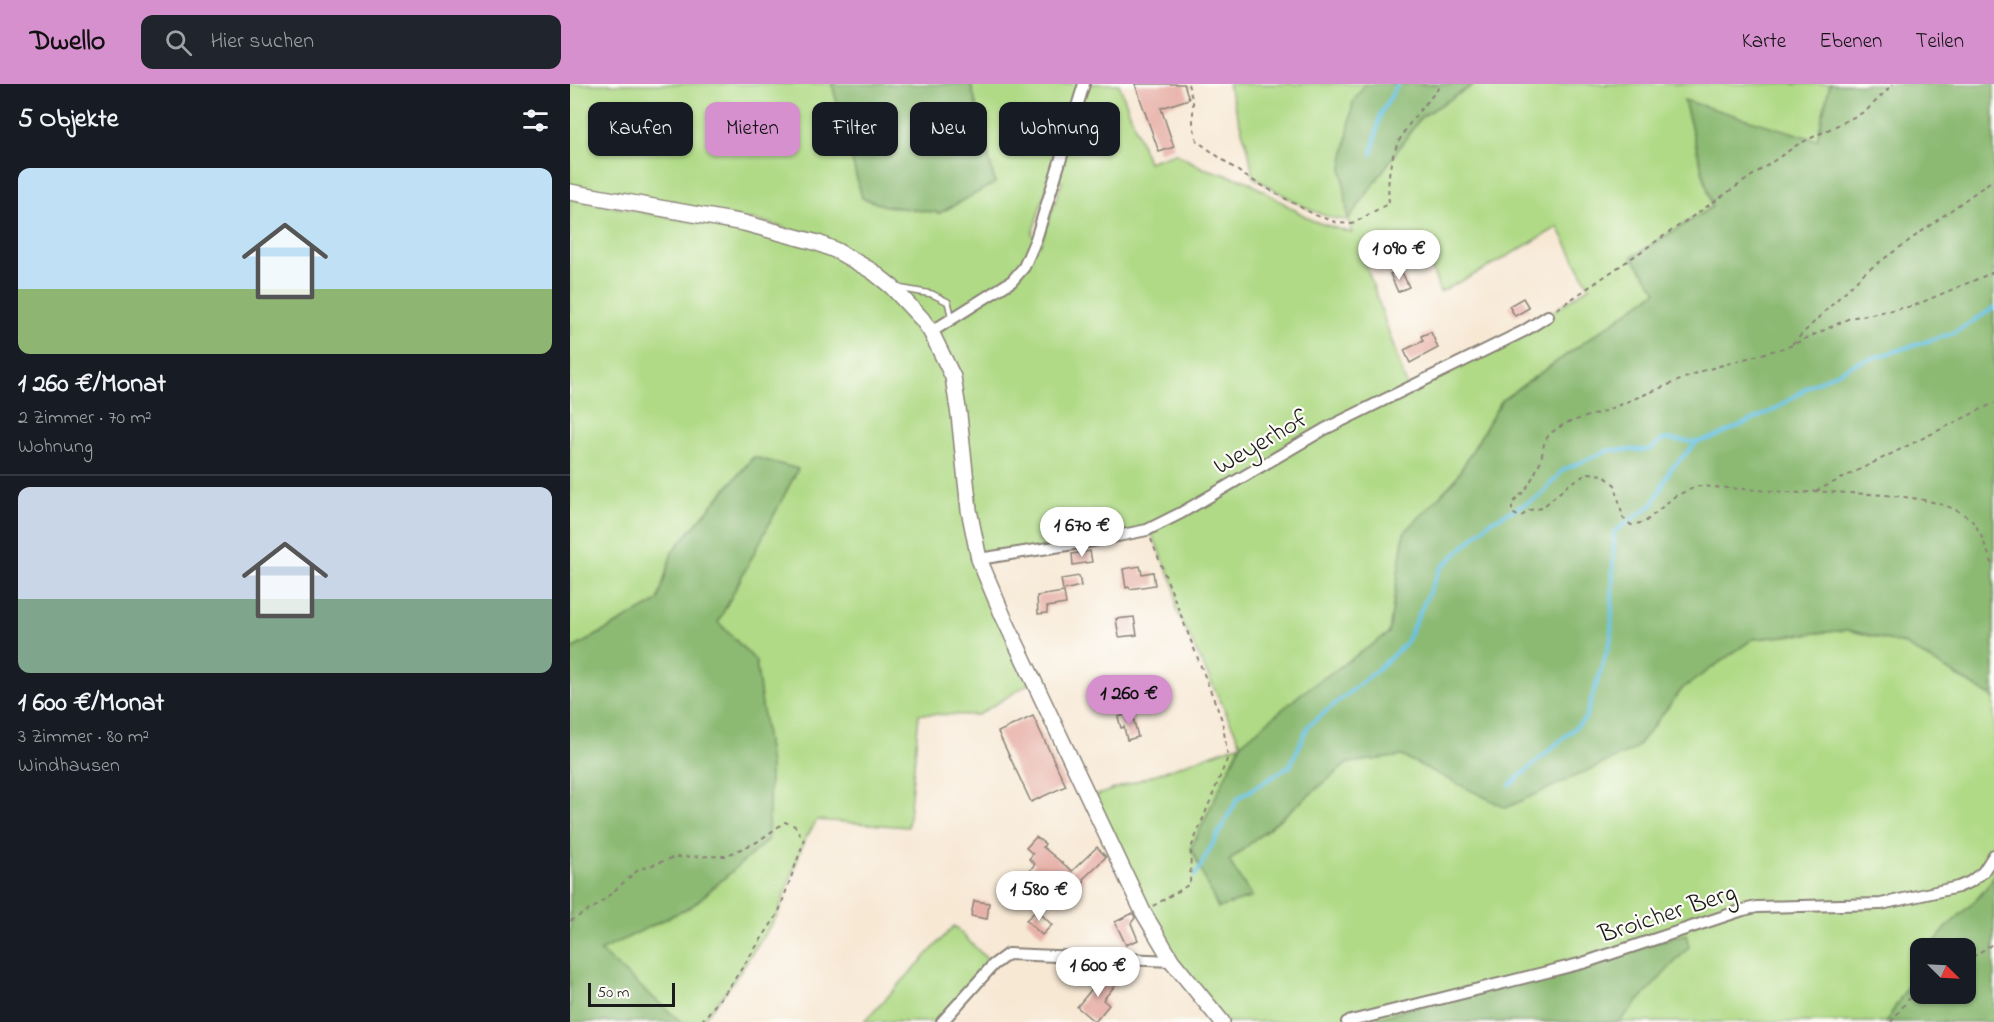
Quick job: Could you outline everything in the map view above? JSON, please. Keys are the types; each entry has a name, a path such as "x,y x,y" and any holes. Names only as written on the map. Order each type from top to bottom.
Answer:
{"street":[{"path":"931,332 1012,281 1024,267 1036,239 1084,84"},
{"path":"570,192 744,223 837,250 872,271 892,287 922,319 931,332 953,377 969,510 979,560 1033,681 1143,912 1172,961 1222,1022"},
{"name":"Weyerhof","path":"979,560 1147,530 1181,513 1325,429 1524,331 1548,316"},
{"name":"Broicher Berg","path":"1347,1022 1583,963 1743,909 1881,904 1958,887 1977,878 1994,855"},
{"path":"942,1022 993,965 1008,954 1172,961"}],"lane":[{"path":"892,287 932,294 948,302 952,319"}],"path":[{"path":"1188,84 1193,102 1193,124 1197,141 1245,176 1281,197 1338,224 1352,224 1389,203 1387,189 1390,161 1403,132 1442,84"},
{"path":"1548,316 1797,146 1866,111 1893,84"},
{"path":"1790,346 1863,274 1994,179"},
{"path":"1994,272 1913,306 1850,318 1790,346 1702,371 1602,412 1566,423 1550,434 1544,444 1534,475 1526,489 1512,504 1512,512 1520,517 1530,510 1542,508 1569,484 1589,473 1603,475 1615,485 1623,518 1631,525 1645,522 1676,496 1698,486 1802,493 1815,491 1920,499 1941,504 1974,522 1994,567"},
{"path":"1815,491 1994,404"},
{"path":"1143,912 1190,884 1191,848 1228,757 1222,720 1147,530"},
{"path":"570,921 598,905 639,870 675,857 725,856 757,842 785,822 795,826 804,841 778,914 728,989 701,1022"},
{"path":"1976,955 1994,943"},
{"path":"1891,1022 1910,999"}],"green space":[{"path":"570,84 832,84 837,102 812,102 812,156 851,156 862,198 885,206 940,213 995,182 987,149 987,102 975,102 971,84 1119,84 1148,162 1175,153 1203,168 1247,181 1313,221 1352,233 1348,220 1312,211 1253,177 1249,153 1228,84 1365,84 1353,102 1342,169 1349,219 1421,117 1475,84 1830,84 1817,141 1684,100 1712,207 1632,257 1657,291 1502,400 1455,480 1404,533 1389,633 1302,693 1241,744 1176,609 1175,587 1152,534 979,559 965,480 967,516 979,570 1033,681 978,715 919,714 908,827 817,820 804,841 778,914 728,989 701,1022 681,1022 599,951 692,906 768,840 770,766 756,661 718,622 798,469 753,457 672,552 658,601 570,650 570,199 816,242 786,228 570,186","holes":["1062,182 1040,245 1032,234 1048,183","1558,227 1589,287 1524,331 1408,389 1364,259 1421,238 1440,292"]},
{"path":"832,84 971,84 975,102 910,102 910,156 987,156 987,150 995,183 940,213 885,206 862,198 851,156 898,156 898,102 837,102"},
{"path":"1365,84 1475,84 1421,117 1348,220 1342,169 1353,102"},
{"path":"1830,84 1994,84 1994,698 1904,644 1848,630 1753,639 1683,688 1635,749 1506,808 1402,756 1348,763 1229,861 1252,897 1218,908 1191,848 1241,744 1302,693 1389,633 1404,533 1455,480 1502,400 1657,291 1632,257 1712,207 1684,100 1817,140"},
{"path":"754,457 798,469 718,622 756,661 770,766 768,840 692,906 600,951 681,1022 570,1022 570,650 658,601 672,552"},
{"path":"1848,630 1904,644 1994,698 1994,875 1981,895 1938,938 1910,938 1910,982 1886,1022 1222,1022 1172,961 1143,912 1089,798 1241,744 1191,848 1218,907 1252,897 1229,861 1348,763 1402,756 1507,807 1635,749 1683,688 1753,639"},
{"path":"1994,875 1994,1022 1886,1022 1910,982 1910,1004 1976,1004 1976,938 1938,938 1988,885"},
{"path":"954,926 993,965 942,1022 864,1022"},
{"path":"1686,934 1689,947 1619,1022 1363,1022"}],"building":[{"path":"1135,84 1184,84 1189,99 1161,108 1174,147 1159,152"},
{"path":"1401,270 1409,287 1398,292 1390,274"},
{"path":"1523,298 1529,308 1515,316 1509,306"},
{"path":"1431,332 1438,348 1410,363 1404,350 1423,341 1421,336"},
{"path":"1090,551 1092,562 1073,565 1072,554"},
{"path":"1140,566 1142,574 1153,572 1155,585 1126,588 1123,569"},
{"path":"1079,576 1081,586 1063,590 1061,579"},
{"path":"1064,592 1066,604 1047,607 1047,613 1038,614 1037,596"},
{"path":"1134,617 1137,635 1119,637 1116,619"},
{"path":"1132,713 1138,737 1127,740 1124,727 1121,728 1118,717"},
{"path":"1033,716 1066,786 1031,802 998,732"},
{"path":"1036,837 1045,844 1043,847 1072,871 1097,847 1106,857 1083,879 1085,881 1074,894 1056,879 1049,888 1036,877 1030,885 1023,879 1035,864 1029,859 1033,854 1026,848"},
{"path":"974,901 989,903 987,919 971,916"},
{"path":"1037,910 1052,925 1042,935 1026,920"},
{"path":"1133,913 1135,918 1131,923 1138,940 1126,945 1115,922"},
{"path":"1105,973 1118,982 1103,1000 1109,1005 1095,1022 1077,1007"}],"waterway":[{"path":"1372,154 1380,115 1398,84"},
{"path":"1510,785 1585,719 1611,639 1614,532 1653,504 1670,470 1697,442 1713,438 1774,410 1811,385 1857,363 1954,333 1994,308"},
{"path":"1195,876 1238,798 1290,766 1308,726 1376,671 1405,644 1440,569 1491,521 1539,497 1563,470 1609,450 1649,450 1664,439 1696,442"}]}
